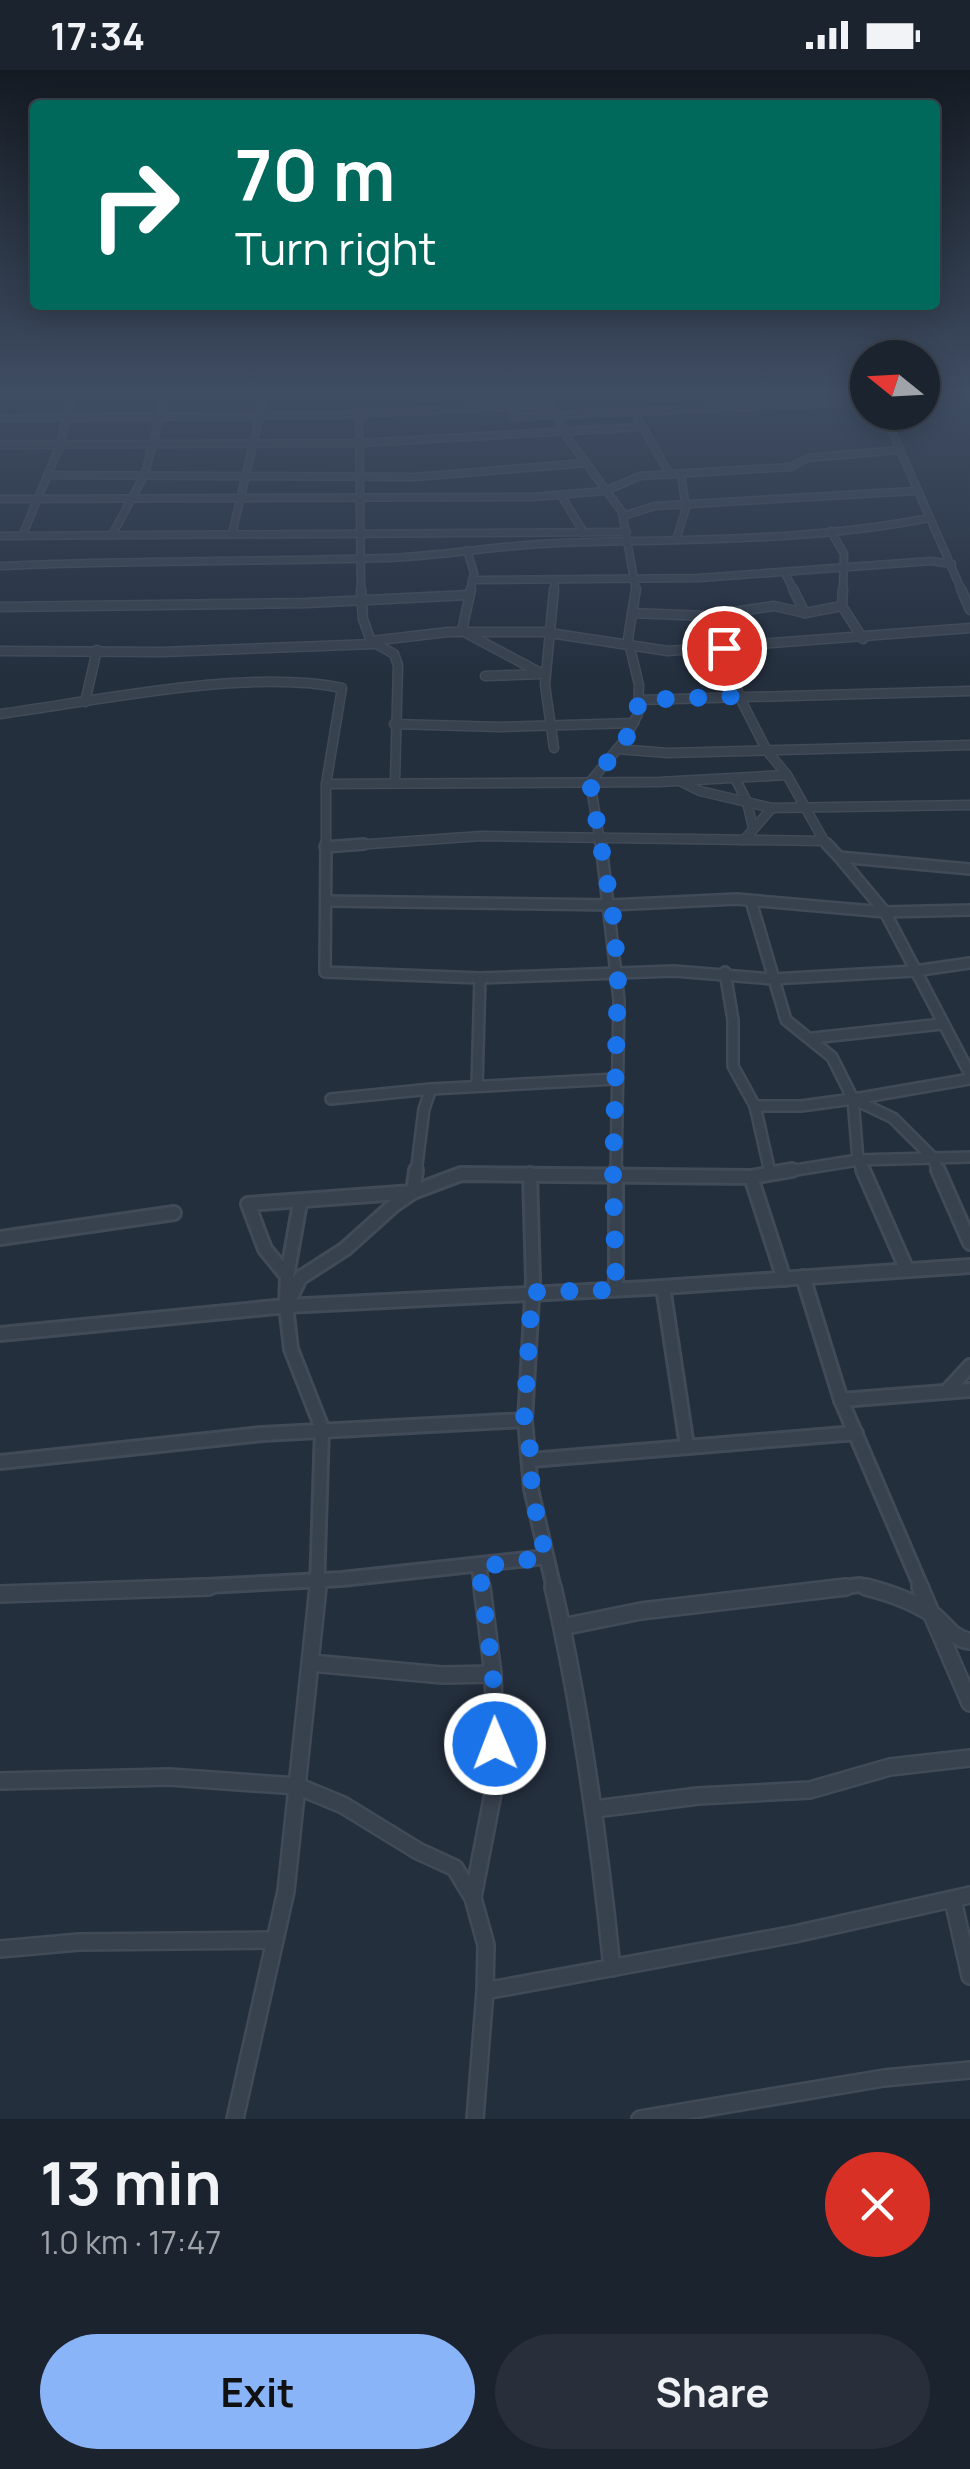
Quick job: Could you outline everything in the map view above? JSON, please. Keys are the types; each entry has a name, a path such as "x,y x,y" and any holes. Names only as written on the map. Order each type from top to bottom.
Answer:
{"street":[{"path":"23,534 44,486"},
{"path":"112,535 137,486"},
{"path":"232,534 244,486"},
{"path":"360,486 362,599 373,642 394,654 398,665 395,782"},
{"path":"602,486 623,516 635,579 630,644 640,700 625,742 590,782 611,905 618,976 613,1176 616,1290"},
{"path":"0,499 358,500 561,495 606,491 617,486"},
{"path":"676,540 685,525 689,505 684,486"},
{"path":"913,486 970,610"},
{"path":"623,516 655,506 915,490"},
{"path":"561,495 584,533"},
{"path":"0,536 584,533 676,540 884,527 929,518"},
{"path":"830,530 844,554 842,606 862,639"},
{"path":"0,566 362,558 627,537"},
{"path":"462,632 474,572 467,550"},
{"path":"472,580 635,579 785,573 932,561 952,564"},
{"path":"785,573 805,613"},
{"path":"554,748 546,724 543,674 555,580"},
{"path":"0,607 468,595"},
{"path":"632,613 718,614 774,606 805,613 842,606"},
{"path":"718,614 739,696 767,751 787,775 824,841 884,912 970,1076 852,1099 801,1106 755,1106"},
{"path":"0,651 373,642 462,632 549,632 668,651 970,628"},
{"path":"462,632 543,674"},
{"path":"86,702 97,650"},
{"path":"485,676 543,674"},
{"path":"1,715 227,687 332,683 342,688 326,784 325,972 480,978 725,972 772,979 914,972 970,963"},
{"path":"640,700 970,691"},
{"path":"394,724 500,727 634,723"},
{"path":"616,750 668,753 970,745"},
{"path":"326,784 736,780 787,775"},
{"path":"736,780 747,802 752,828"},
{"path":"680,781 700,791 772,808 970,806"},
{"path":"744,840 772,808"},
{"path":"325,847 431,837 598,835 824,841"},
{"path":"839,857 970,869"},
{"path":"326,901 611,905 684,899 852,906 884,912 970,910"},
{"path":"751,901 772,979 790,1025 814,1038 832,1057 852,1099 858,1160 907,1270"},
{"path":"725,972 734,1020 733,1066 755,1106 770,1172"},
{"path":"478,1085 480,978"},
{"path":"814,1038 942,1024"},
{"path":"330,1099 478,1085 616,1078"},
{"path":"286,1306 300,1278 346,1249 413,1192 424,1109 431,1089"},
{"path":"852,1099 893,1118 932,1158 970,1243"},
{"path":"287,1276 265,1248 248,1204 413,1192 460,1174 751,1177 858,1160 970,1157"},
{"path":"530,1174 532,1292 524,1420 532,1460 531,1490 576,1690 612,1968"},
{"path":"751,1177 784,1279"},
{"path":"235,2119 286,1891 318,1583 322,1428 291,1348 286,1306 287,1276 300,1203"},
{"path":"0,1238 174,1214"},
{"path":"0,1334 286,1306 616,1290 970,1266"},
{"path":"803,1278 842,1400 970,1704"},
{"path":"663,1287 687,1446"},
{"path":"947,1391 970,1366"},
{"path":"842,1400 970,1390"},
{"path":"0,1462 146,1443 322,1428 524,1420"},
{"path":"532,1460 856,1433"},
{"path":"0,1594 318,1583 546,1557"},
{"path":"473,1898 496,1778 493,1674 479,1567"},
{"path":"562,1627 641,1611 860,1585 901,1596 935,1616 944,1630 959,1640 970,1641"},
{"path":"311,1663 442,1675 493,1674"},
{"path":"594,1808 698,1796 810,1790 890,1767 970,1758"},
{"path":"0,1781 169,1776 298,1786 343,1805 418,1851 456,1868 473,1898 486,1945 475,2119"},
{"path":"485,1991 961,1898 970,1976"},
{"path":"0,1948 79,1942 275,1940"},
{"path":"640,2119 884,2078 970,2070"}],"route":[{"path":"495,1744 493,1674 479,1567 546,1557 531,1490 532,1460 524,1420 532,1292 616,1290 613,1176 618,976 613,916 590,782 625,742 640,700 739,696 724,648"}]}
